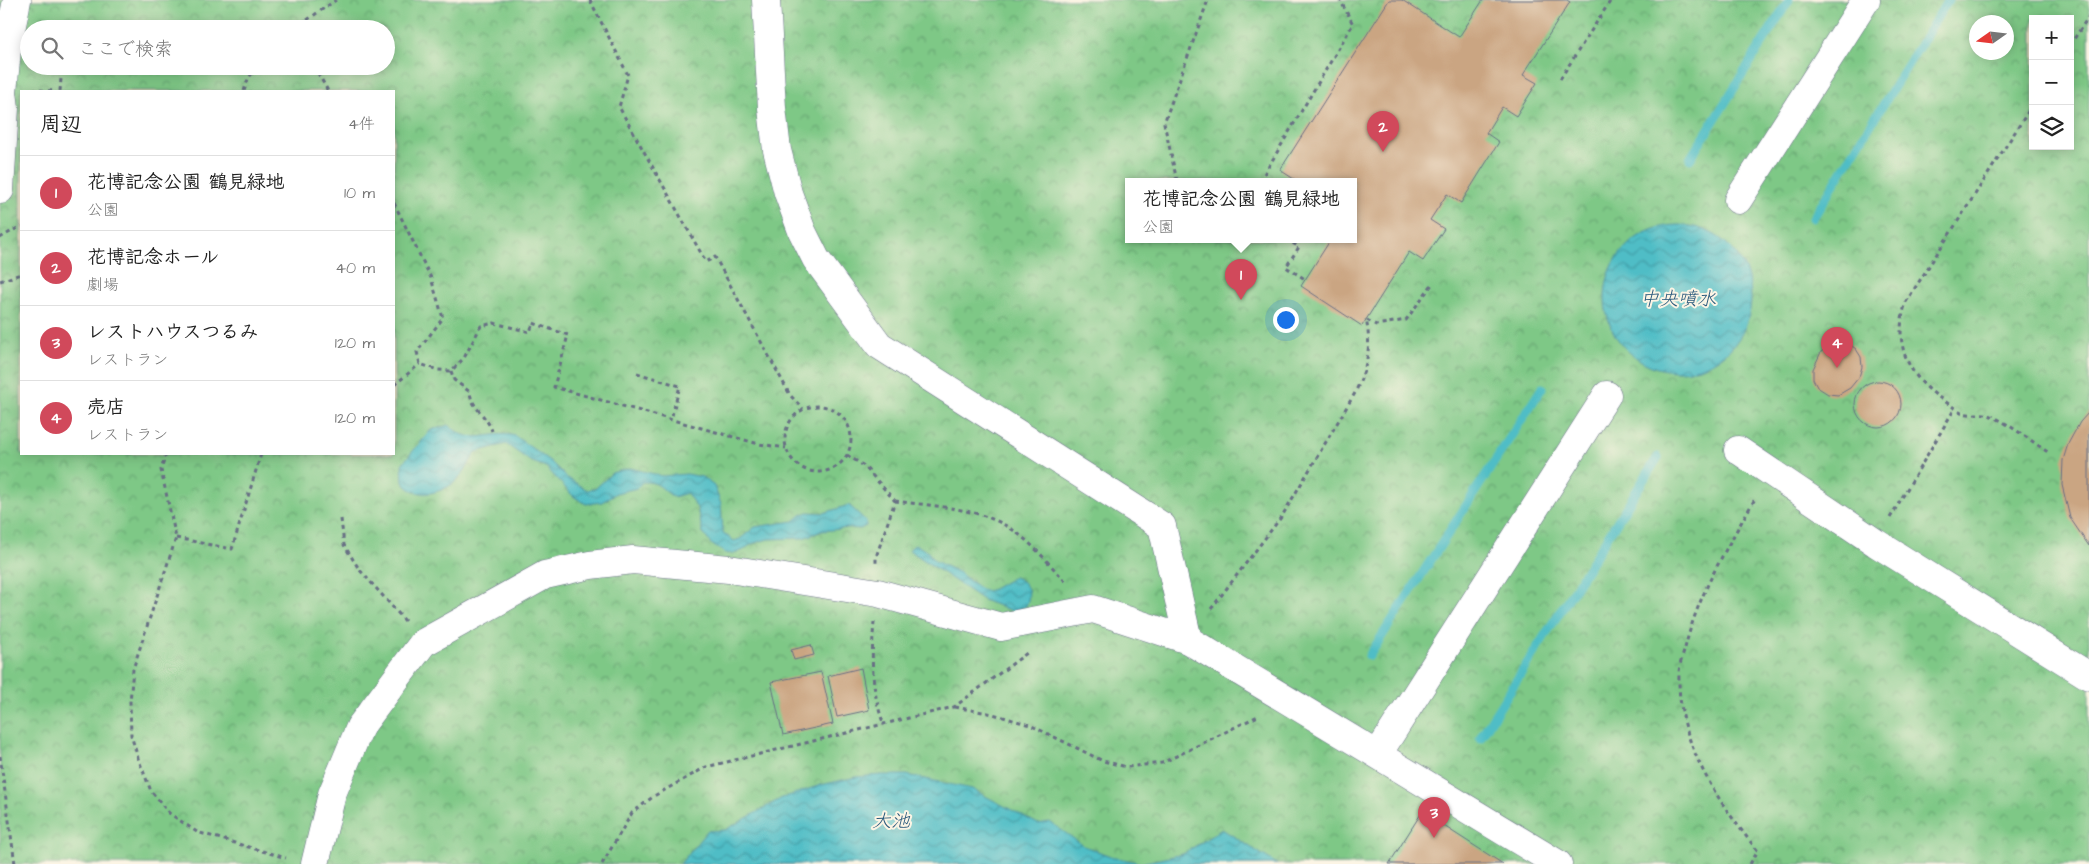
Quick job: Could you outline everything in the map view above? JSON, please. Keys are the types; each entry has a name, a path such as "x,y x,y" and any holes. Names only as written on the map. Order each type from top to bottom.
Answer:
{"street":[{"path":"0,190 6,108 3,92 17,0"},
{"path":"766,0 777,150 788,193 802,231 816,259 879,345 1162,526 1188,640"},
{"path":"1738,200 1866,0"},
{"path":"1378,754 1607,395"},
{"path":"1738,450 1876,543 2089,676"},
{"path":"303,861 360,727 423,643 545,575 633,560 729,569 878,593 1001,627 1093,609 1188,640 1558,864"}],"path":[{"path":"304,20 336,0"},
{"path":"590,0 628,75 619,107 706,262 715,257 790,395 803,409"},
{"path":"1176,178 1164,123 1208,0"},
{"path":"1262,178 1354,24 1340,0"},
{"path":"1560,78 1610,0"},
{"path":"2074,39 2089,16"},
{"path":"60,90 61,75"},
{"path":"244,90 251,75"},
{"path":"319,75 327,90"},
{"path":"2032,105 1906,302 1902,314 1900,338 1902,350 1912,372 1929,390 1955,408 1968,414 1988,414 2048,452"},
{"path":"395,205 431,278 442,318 417,352 420,364"},
{"path":"0,238 20,227"},
{"path":"1292,243 1299,247 1286,267 1305,279"},
{"path":"0,281 20,274"},
{"path":"1188,640 1282,516 1348,407 1367,363 1370,341 1366,319 1376,325 1406,320 1433,283"},
{"path":"420,364 438,370 451,371 464,358 481,326 494,323 530,332 533,323 568,335 554,387 759,444 786,448"},
{"path":"395,384 420,364"},
{"path":"451,371 454,380 470,392 470,400 489,422 492,431"},
{"path":"636,373 680,386 671,419"},
{"path":"822,406 839,414 850,430 851,443 846,455 832,469 814,472 796,464 786,448 785,435 789,422 803,409 822,406"},
{"path":"1876,543 1955,408"},
{"path":"166,455 161,470 176,538 133,669 130,702 131,727 138,758 151,791 169,813 197,832 303,861"},
{"path":"176,538 232,549 261,455"},
{"path":"846,455 864,466 895,501 980,514 1000,522 1020,536 1093,609"},
{"path":"1750,864 1758,851 1731,818 1710,785 1693,750 1682,709 1679,672 1701,596 1771,473"},
{"path":"884,725 875,701 872,674 878,593 876,557 895,501"},
{"path":"341,519 344,545 359,568 423,643"},
{"path":"602,864 632,813 654,796 706,767 954,707 1029,652"},
{"path":"954,707 993,714 1030,725 1103,761 1127,767 1142,767 1162,763 1290,701"},
{"path":"0,756 15,864"}],"green space":[{"path":"0,0 2089,0 2089,864 0,864"}],"water":[{"name":"中央噴水","path":"1678,225 1706,231 1730,246 1745,270 1751,298 1745,326 1730,350 1706,365 1678,371 1650,365 1626,350 1611,326 1605,298 1611,270 1626,246 1650,231"},
{"path":"449,425 457,432 473,437 506,434 515,436 551,462 566,477 587,490 595,489 612,473 630,468 662,476 687,474 702,477 714,486 721,504 723,533 734,541 740,539 755,527 794,521 808,512 824,513 849,505 866,521 866,526 860,529 849,528 822,531 803,538 768,539 751,544 744,550 733,554 725,553 711,544 703,533 697,508 687,493 674,497 657,484 642,482 637,488 616,493 602,502 586,504 573,496 546,467 530,461 506,444 476,452 461,476 445,488 430,493 415,492 403,482 402,464 431,430"},
{"path":"915,544 928,552 935,561 958,572 981,589 988,591 1014,577 1019,579 1028,588 1029,597 1026,606 1015,612 983,600 909,550"},
{"name":"大池","path":"907,775 972,789 1038,824 1050,822 1084,846 1113,857 1141,863 1183,854 1222,829 1277,864 680,864 707,831 725,830 782,798 821,785 856,777"}],"building":[{"path":"1389,0 1402,0 1459,37 1483,0 1567,0 1570,2 1523,75 1537,83 1516,116 1502,107 1486,133 1499,142 1461,203 1447,194 1430,220 1444,229 1423,261 1409,252 1362,326 1301,286 1328,243 1357,243 1357,178 1292,178 1280,170"},
{"path":"1838,342 1848,343 1856,349 1861,357 1862,367 1859,377 1850,388 1838,395 1828,394 1817,387 1813,379 1813,369 1821,352 1829,345"},
{"path":"1878,381 1891,385 1897,391 1901,404 1897,417 1891,423 1878,427 1865,423 1859,417 1855,404 1859,391 1865,385"},
{"path":"2089,412 2089,546 2070,518 2062,485 2063,460 2068,444 2080,422"},
{"path":"811,645 814,655 794,660 791,650"},
{"path":"861,668 869,710 837,717 828,676"},
{"path":"821,672 833,724 783,735 771,682"},
{"path":"1422,812 1503,864 1389,864"}],"waterway":[{"path":"1690,159 1789,0"},
{"path":"1813,218 1948,0"},
{"path":"1369,656 1542,388"},
{"path":"1480,738 1658,457"}],"place":[{"name":"花博記念ホール","path":"1383,152"},
{"name":"花博記念公園 鶴見緑地","path":"1241,300"},
{"name":"売店","path":"1837,368"},
{"name":"レストハウスつるみ","path":"1434,838"}]}
